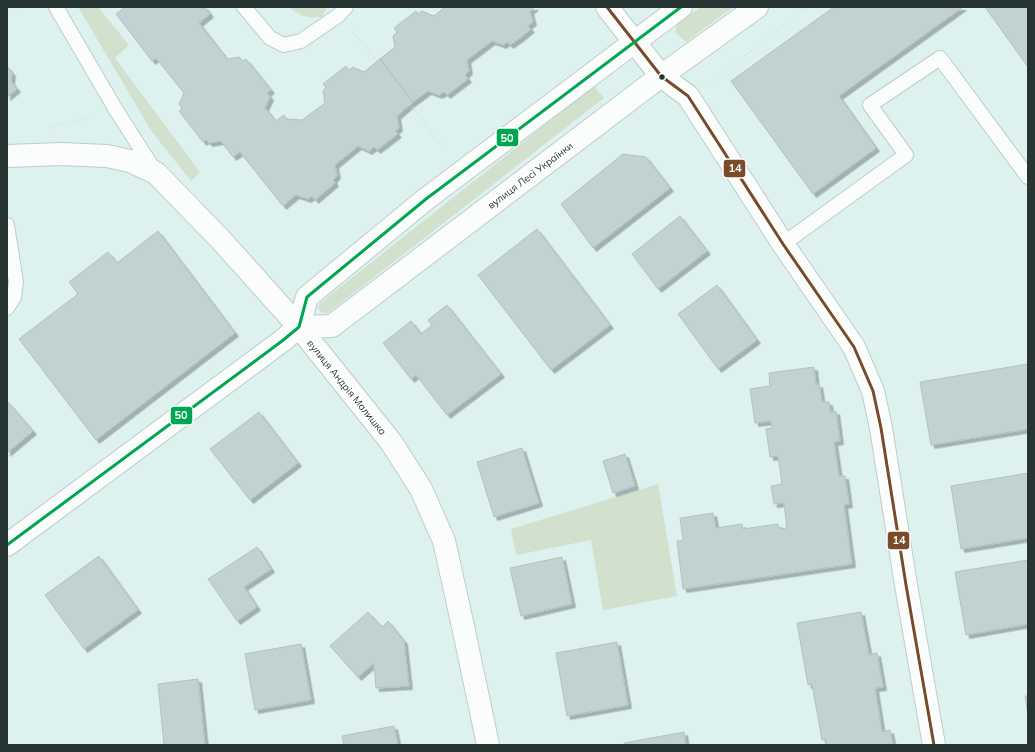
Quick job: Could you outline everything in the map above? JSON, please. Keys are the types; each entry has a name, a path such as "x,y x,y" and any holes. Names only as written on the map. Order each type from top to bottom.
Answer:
{"street":[{"path":"606,7 661,76 688,96 784,244 854,347 872,391 881,428 906,585 934,745"},
{"path":"7,545 282,341 299,327 307,297 426,199 681,7"},
{"name":"вулиця Лесі Українки","path":"299,327 332,326 661,76 757,7"},
{"name":"вулиця Андрія Малишка","path":"7,156 61,154 107,156 130,161 156,174 221,240 299,327 391,442 421,489 444,541 488,745"}],"lane":[{"path":"56,7 116,110 156,174"},
{"path":"244,7 270,38 284,45 301,41 343,11"},
{"path":"784,244 906,155 870,104 940,58 1028,176"},
{"path":"7,225 16,282 14,297 7,308"}],"path":[{"path":"7,14 18,7"},
{"path":"688,96 700,92 807,7"},
{"path":"343,11 377,61"},
{"path":"410,104 449,155"},
{"path":"46,128 116,110"}],"green space":[{"path":"78,7 98,7 129,45 115,58 200,172 191,181 152,132"},
{"path":"289,7 327,7 322,17 308,17 297,13"},
{"path":"701,7 733,7 686,42 675,32 677,24"},
{"path":"594,86 604,98 328,313 321,312 318,308 320,303"},
{"path":"658,484 677,596 603,610 591,540 516,555 511,529"}],"building":[{"path":"125,7 205,7 210,14 199,23 227,59 239,57 243,61 246,59 271,90 267,93 270,97 265,108 276,121 284,115 286,119 302,120 325,103 323,91 326,87 323,84 346,66 349,70 353,67 364,72 380,59 413,102 397,116 399,128 395,131 398,134 377,150 374,147 369,151 358,146 335,165 337,175 333,180 335,183 315,200 312,196 308,199 296,195 283,206 240,152 233,157 221,141 209,143 206,140 203,142 179,111 182,109 179,104 184,93 156,58 152,61 116,14"},
{"path":"445,7 535,7 530,11 533,22 528,26 531,29 520,38 510,45 507,42 503,45 492,41 467,60 469,71 465,75 468,79 447,95 444,92 439,95 428,91 413,102 380,59 395,47 393,36 397,32 394,28 416,11 418,14 422,11 434,16"},
{"path":"834,7 963,7 839,96 876,148 813,194 731,81"},
{"path":"985,7 1028,7 1028,67"},
{"path":"7,66 12,73 11,81 17,89 7,97"},
{"path":"623,154 646,157 670,188 593,248 561,204"},
{"path":"680,216 707,251 658,289 632,254"},
{"path":"537,229 610,325 551,370 478,275"},
{"path":"158,231 235,333 96,440 19,339 78,294 69,282 108,252 117,263"},
{"path":"717,285 757,340 718,369 678,314"},
{"path":"447,305 501,374 447,415 416,375 411,379 383,343 411,321 421,334 432,325 428,320"},
{"path":"1028,364 1028,429 931,445 920,382"},
{"path":"814,367 816,385 819,384 822,402 829,402 830,412 836,411 840,441 834,442 839,476 845,476 849,504 844,505 852,564 683,589 677,541 683,540 680,518 713,513 716,528 742,524 743,529 778,524 779,529 787,528 784,503 774,504 771,486 782,484 778,456 770,457 766,429 772,428 771,421 755,423 750,389 770,386 769,373"},
{"path":"7,401 33,431 7,453"},
{"path":"259,412 298,463 250,500 210,449"},
{"path":"522,448 539,503 494,517 477,462"},
{"path":"625,454 635,486 613,493 603,461"},
{"path":"1028,473 1028,538 961,549 951,486"},
{"path":"257,547 271,569 244,587 257,607 237,621 208,579"},
{"path":"99,556 138,610 84,649 45,595"},
{"path":"562,557 572,604 521,616 510,568"},
{"path":"1028,560 1028,624 966,635 955,572"},
{"path":"368,612 382,627 388,621 404,641 409,686 376,688 374,663 358,677 330,646"},
{"path":"861,612 869,655 877,653 883,687 875,688 882,732 890,730 893,745 827,745 826,739 822,740 812,684 808,685 797,623"},
{"path":"617,642 628,705 567,716 556,653"},
{"path":"301,644 311,700 255,710 245,654"},
{"path":"198,679 205,745 164,745 158,684"},
{"path":"1025,696 1028,696 1028,715"},
{"path":"394,726 398,745 344,745 342,736"},
{"path":"684,732 686,745 624,745 624,743"}],"transit line":[{"name":"14","path":"607,7 661,76 688,96 783,244 854,347 873,391 881,428 906,585 934,745"},
{"name":"50","path":"7,545 282,341 299,327 307,297 426,199 681,7"}]}
